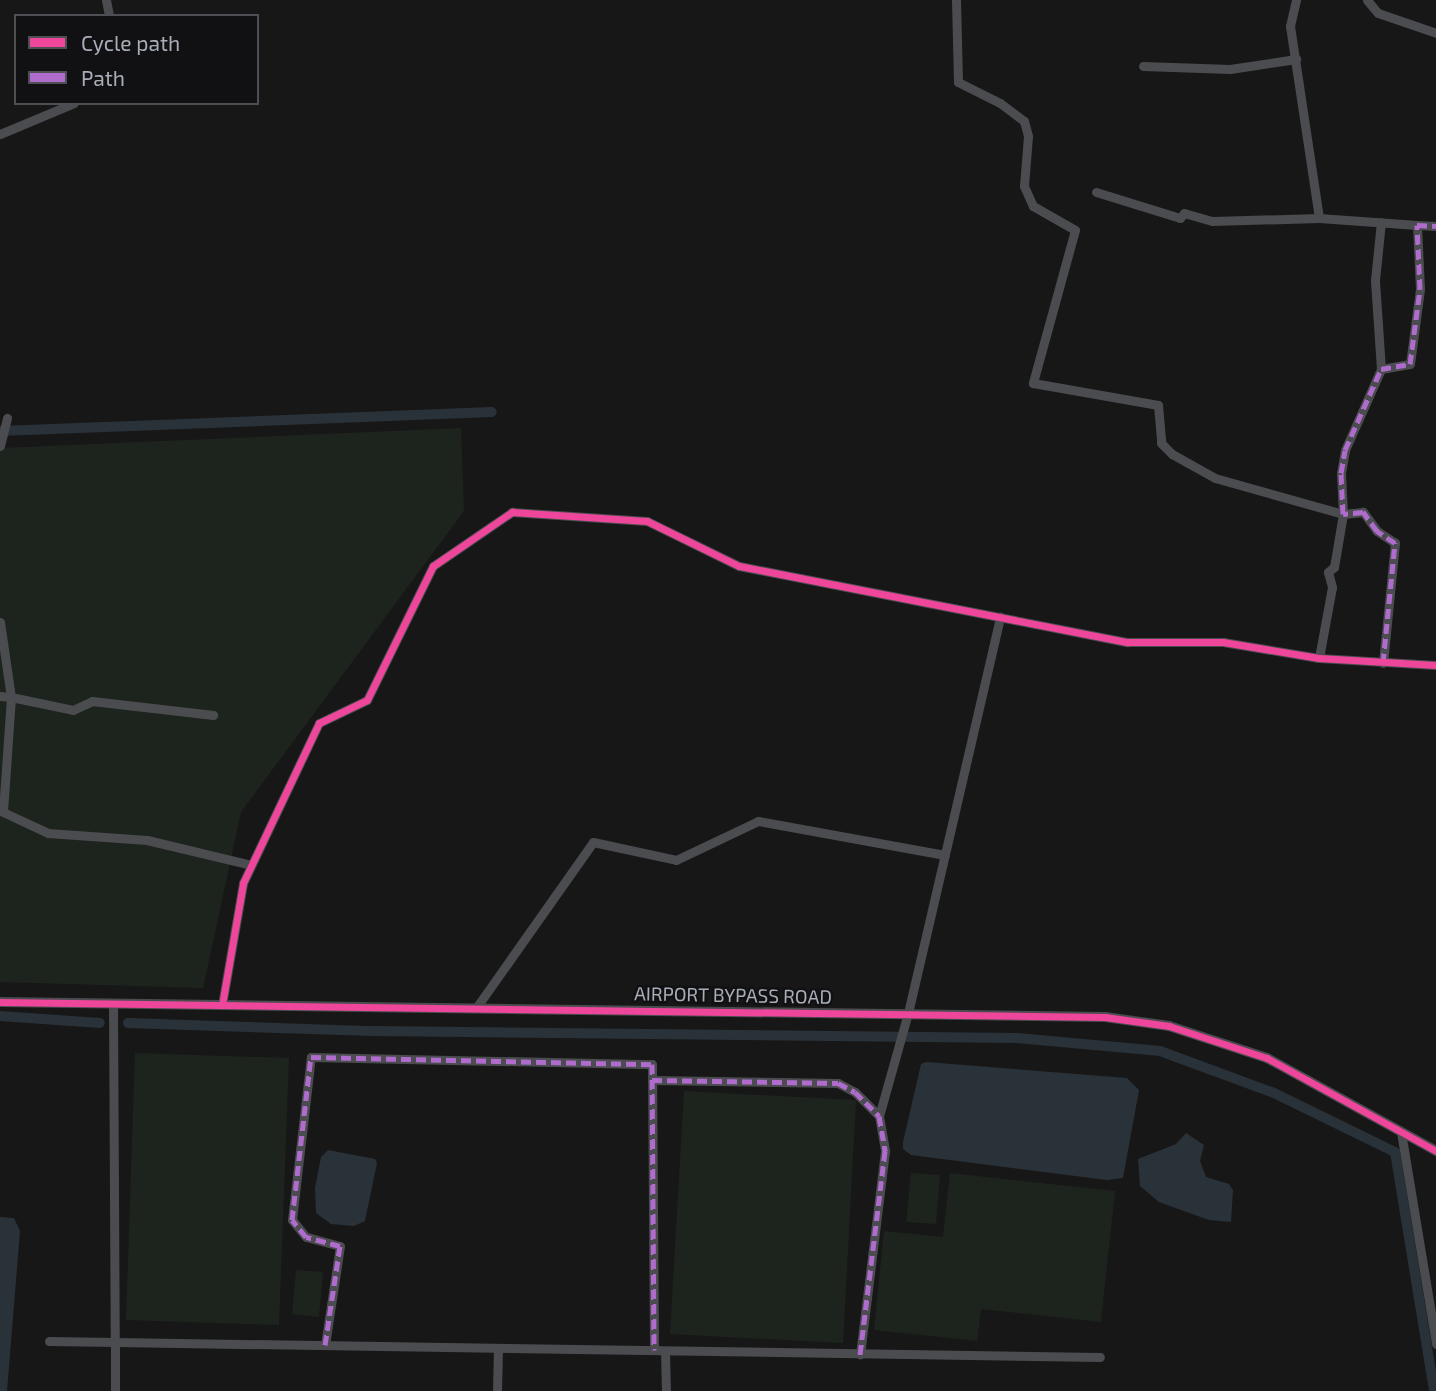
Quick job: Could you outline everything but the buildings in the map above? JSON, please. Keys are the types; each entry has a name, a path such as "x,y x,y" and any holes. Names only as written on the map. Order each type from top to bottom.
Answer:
{"street":[{"path":"956,0 958,82 1000,103 1024,121 1028,136 1024,186 1033,206 1075,230 1033,383 1158,405 1161,443 1172,454 1215,478 1343,514 1363,512 1377,531 1395,543 1383,663"},
{"path":"1296,0 1290,26 1319,218"},
{"path":"1367,0 1378,13 1436,33"},
{"path":"1143,66 1230,69 1296,59"},
{"path":"0,134 69,105"},
{"path":"1096,192 1180,218 1184,213 1212,221 1319,218 1436,226"},
{"path":"1319,657 1332,587 1328,572 1334,567 1343,514 1341,473 1345,450 1381,369 1375,280 1381,222"},
{"path":"1381,369 1410,364 1420,289 1418,225"},
{"path":"0,446 7,418"},
{"path":"222,1004 243,883 319,723 367,701 433,566 512,512 647,521 739,566 1128,642 1223,642 1319,657 1436,665"},
{"path":"860,1354 886,1151 879,1116 908,1013 1000,617"},
{"path":"0,622 11,697 3,812 48,834 147,840 251,865"},
{"path":"0,696 73,710 92,701 213,715"},
{"path":"476,1008 593,842 676,859 758,821 945,855"},
{"name":"AIRPORT BYPASS ROAD","path":"0,1002 1105,1017 1169,1026 1267,1058 1436,1151"},
{"path":"113,1003 115,1391"},
{"path":"325,1345 340,1246 306,1237 292,1220 311,1057 652,1064 654,1350"},
{"path":"652,1080 838,1083 855,1092 879,1116"},
{"path":"1401,1132 1436,1344"},
{"path":"49,1340 1100,1357"},
{"path":"497,1391 498,1348"},
{"path":"665,1351 666,1391"}],"shaded area":[{"path":"461,428 464,511 241,812 203,988 0,982 0,448"},
{"path":"135,1053 289,1058 279,1325 126,1320"},
{"path":"926,1062 1127,1078 1139,1090 1123,1178 1107,1180 911,1155 903,1149 903,1142 921,1064"},
{"path":"684,1091 856,1100 843,1343 670,1334"},
{"path":"1186,1133 1204,1145 1200,1161 1206,1177 1229,1184 1233,1190 1231,1222 1209,1220 1159,1202 1140,1186 1138,1159 1176,1144"},
{"path":"328,1150 375,1159 377,1163 365,1221 354,1226 331,1224 316,1213 315,1188 321,1157"},
{"path":"911,1173 940,1175 936,1224 906,1222"},
{"path":"950,1173 1115,1191 1101,1322 981,1309 977,1341 874,1330 884,1231 943,1237"},
{"path":"0,1217 14,1218 20,1231 7,1391 0,1391"},
{"path":"296,1270 323,1272 319,1317 292,1314"}],"waterway":[{"path":"0,431 492,412"},
{"path":"0,1016 100,1023"},
{"path":"128,1023 373,1031 1017,1038 1160,1051 1274,1093 1395,1152 1434,1391"}],"marked path":[{"path":"1387,663 1383,663 1395,543 1377,531 1363,512 1343,514 1341,473 1345,450 1381,369 1410,364 1420,289 1417,225 1436,226"},
{"path":"325,1345 340,1246 306,1237 292,1220 311,1057 652,1064 654,1350"},
{"path":"652,1080 838,1083 855,1092 879,1116 885,1151 860,1354"}],"cycle path":[{"path":"222,1005 243,883 319,723 367,700 433,566 512,512 647,521 739,566 1128,642 1223,642 1319,658 1436,665"},
{"path":"0,1002 1105,1017 1169,1026 1267,1058 1436,1151"}]}
